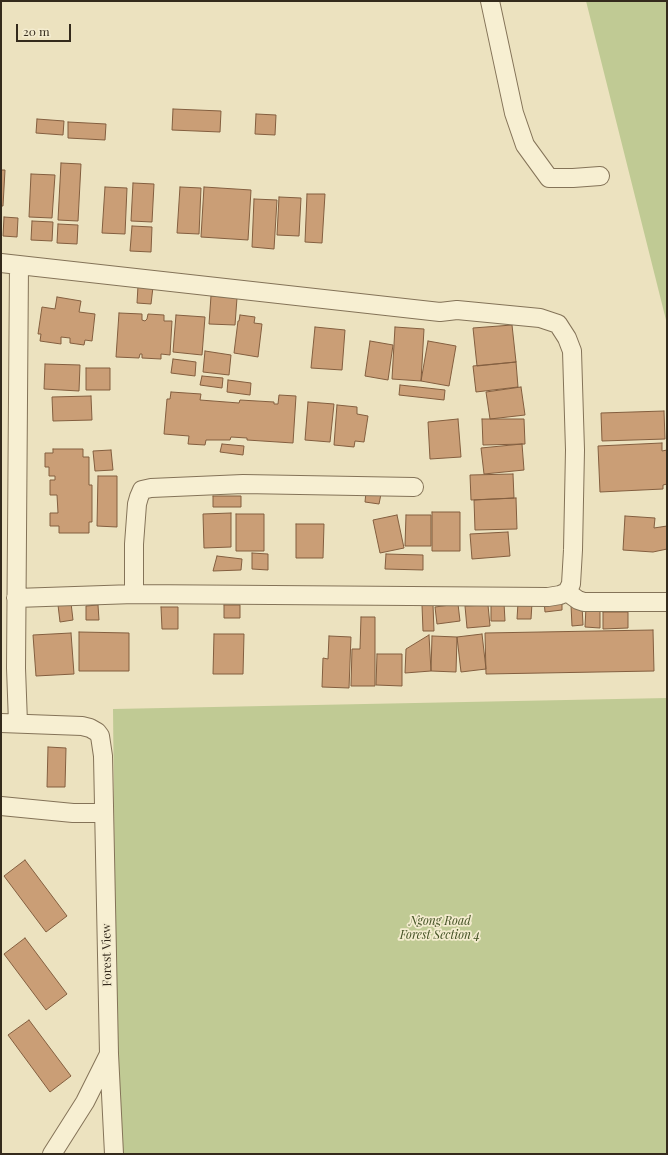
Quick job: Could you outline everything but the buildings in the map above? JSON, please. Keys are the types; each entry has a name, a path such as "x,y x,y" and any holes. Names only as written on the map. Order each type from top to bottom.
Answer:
{"street":[{"path":"490,1 514,113 525,145 549,178 600,176"},
{"path":"1,263 440,312 457,310 540,318 558,324 567,338 572,352 575,450 571,584 568,592 548,597 134,594 16,598"},
{"path":"9,723 8,669 16,598 19,265"},
{"path":"134,594 134,544 137,504 138,497 142,490 158,487 243,484 414,487"},
{"path":"568,592 578,600 584,602 667,602"},
{"name":"Forest View","path":"9,723 82,726 90,728 97,732 100,736 103,756 110,1054 114,1154"},
{"path":"1,806 73,813 104,812"},
{"path":"52,1154 85,1102 110,1054"}],"green space":[{"path":"586,1 667,1 667,324 664,312"},
{"name":"Ngong Road Forest Section 4","path":"667,698 667,1154 120,1154 117,1087 113,709"}]}
